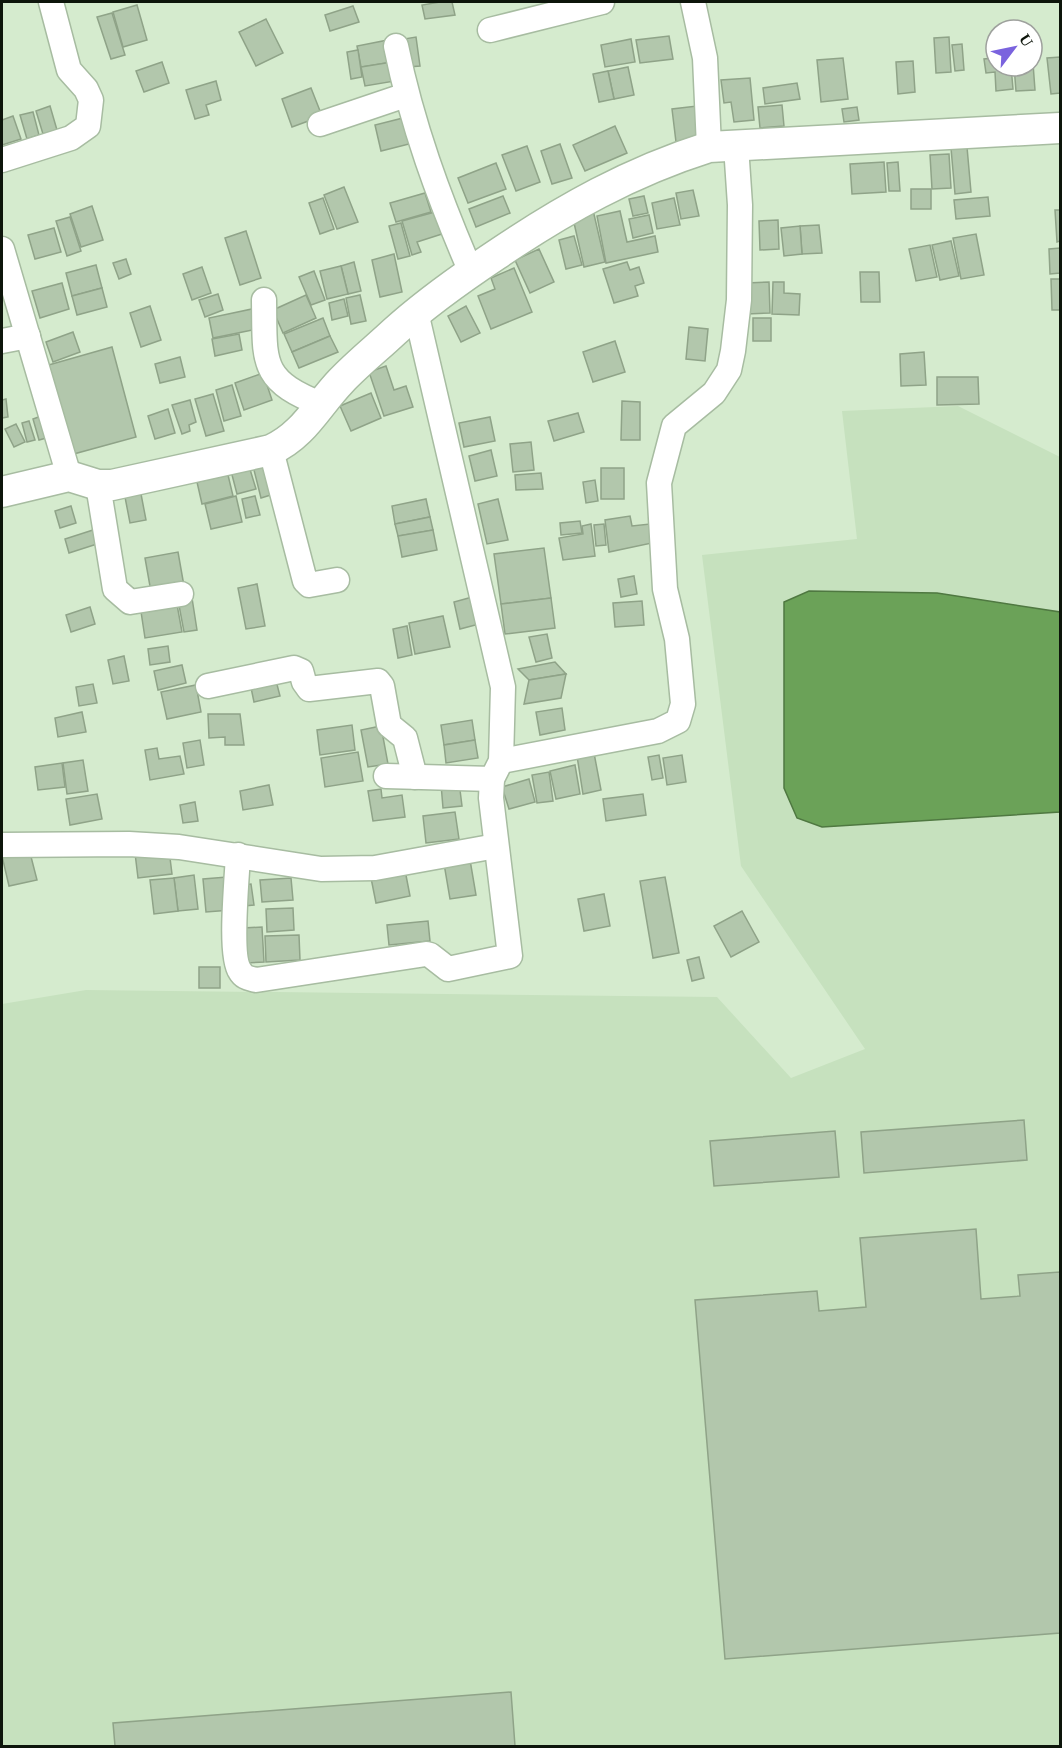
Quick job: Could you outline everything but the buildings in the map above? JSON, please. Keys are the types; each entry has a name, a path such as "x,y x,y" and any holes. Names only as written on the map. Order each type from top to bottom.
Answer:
{"street":[{"path":"2,160 71,138 88,126 91,100 86,89 69,70 51,2"},
{"path":"490,30 602,2"},
{"path":"386,776 415,777 497,770 658,731 673,724 681,717 683,704 677,639 665,589 658,483 674,426 714,393 729,370 734,351 739,300 740,205 723,147 693,2"},
{"path":"396,46 406,95 431,175 471,272"},
{"path":"320,124 406,95"},
{"path":"2,492 69,476 98,485 123,483 271,450 284,444 308,424 340,382 416,312 471,272 580,201 671,159 723,147 1060,128"},
{"path":"2,249 69,476"},
{"path":"264,300 264,341 269,367 282,386 323,405"},
{"path":"238,855 236,961 239,970 246,978 256,980 426,954 448,969 510,956 492,814 503,687 416,312"},
{"path":"2,341 28,336"},
{"path":"271,450 305,581 309,585 318,585 337,580"},
{"path":"98,485 115,589 122,598 130,602 181,594"},
{"path":"208,686 294,668 301,671 304,682 309,688 378,681 382,686 389,725 405,738 415,777"},
{"path":"2,845 129,844 179,847 321,869 375,868 496,846"}],"shaded area":[{"path":"958,406 1060,457 1060,1746 2,1746 2,1004 86,990 717,997 791,1078 865,1049 741,866 702,555 857,539 842,411"},
{"path":"809,591 937,593 1060,612 1060,812 822,827 797,818 784,788 784,602"}]}
